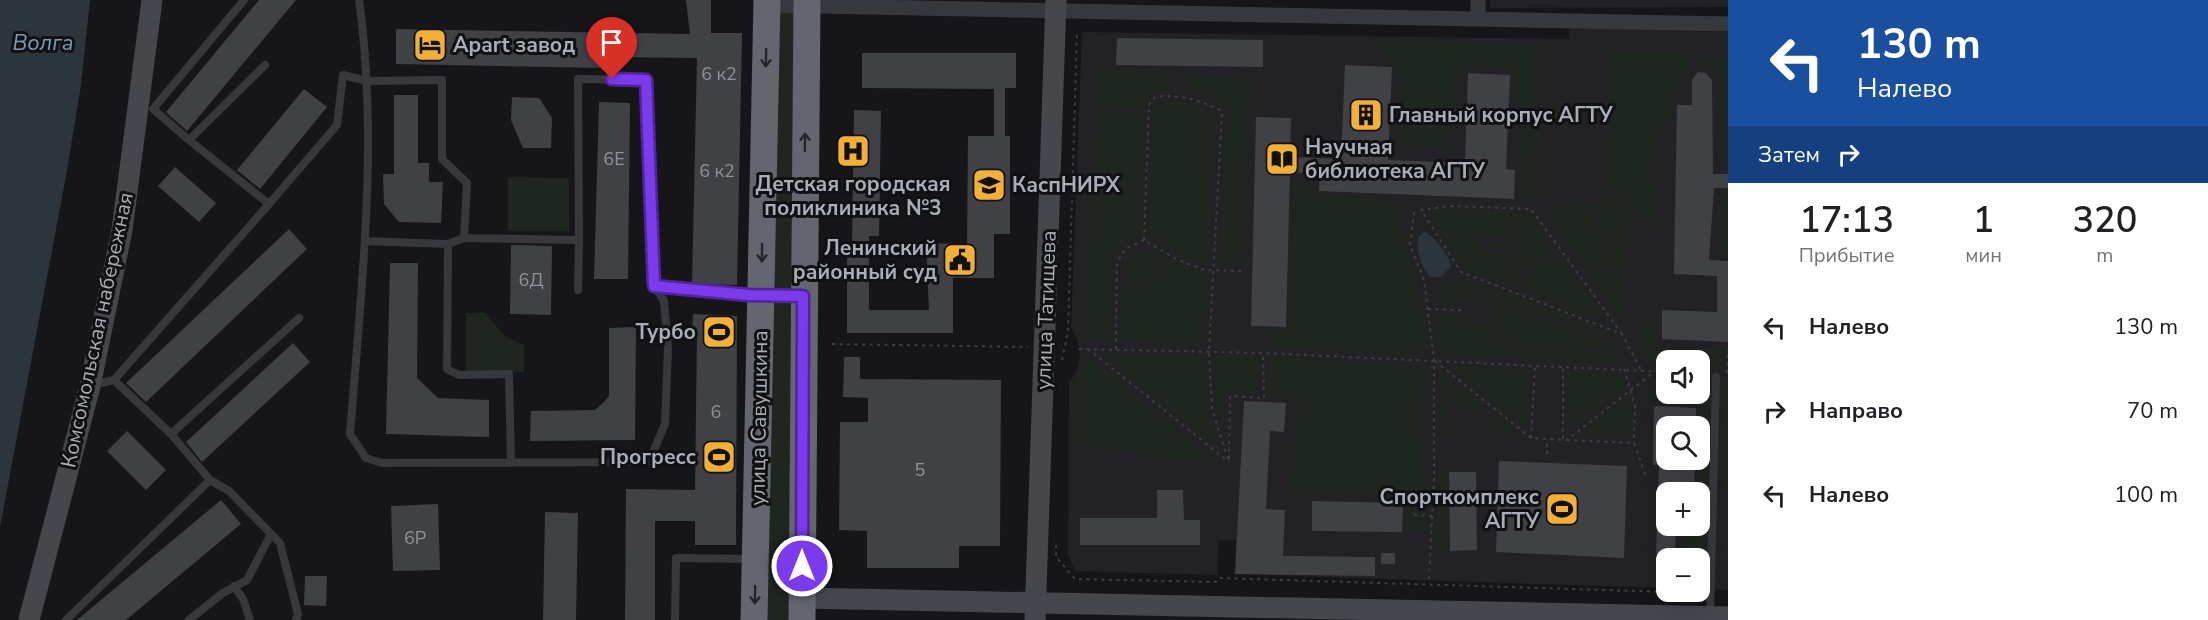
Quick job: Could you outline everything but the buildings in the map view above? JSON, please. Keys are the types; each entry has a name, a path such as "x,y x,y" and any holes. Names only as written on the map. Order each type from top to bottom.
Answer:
{"highway":[{"name":"улица Савушкина","path":"754,620 767,3"},
{"name":"улица Савушкина","path":"802,609 807,3"}],"main road":[{"name":"Комсомольская набережная","path":"29,620 90,386 122,231 144,108 152,0"},
{"name":"улица Татищева","path":"1035,611 1056,5"},
{"path":"802,609 1188,610 1532,617 1719,617"}],"street":[{"path":"1478,0 1478,17"},
{"path":"767,3 1056,5 1728,24"}],"lane":[{"path":"244,0 144,108 189,140 269,204"},
{"path":"359,0 367,81 365,241 350,434 366,458 382,463 649,462 665,424 668,349 664,301 654,286 646,80 578,79 578,290"},
{"path":"189,140 265,65"},
{"path":"90,386 114,380 337,125 344,75 367,81 442,80 442,159 467,183 464,238"},
{"path":"365,241 448,244 464,238 579,240"},
{"path":"448,244 447,369 459,375 509,374 511,463"},
{"path":"654,286 761,295 803,296"},
{"path":"171,434 299,318"},
{"path":"1716,376 1711,593 1719,617"},
{"path":"114,380 171,434 210,480 229,491 280,543 298,614 296,620"},
{"path":"66,620 210,480"},
{"path":"189,620 234,586 247,580 271,534"},
{"path":"675,620 676,558 756,559"},
{"path":"234,586 243,599 250,620"}],"path":[{"path":"1062,364 1068,331 1077,31"},
{"path":"1143,240 1149,105 1155,97 1173,95 1196,98 1222,111 1209,352 1212,409 1229,462"},
{"path":"1622,334 1461,272 1421,210 1451,206 1531,209 1622,334 1641,370"},
{"path":"1414,212 1410,246 1424,280 1434,360 1433,516 1429,579"},
{"path":"1143,240 1185,263 1215,270 1241,271"},
{"path":"1116,349 1117,263 1125,249 1143,240"},
{"path":"1428,309 1462,310"},
{"path":"832,344 1031,346"},
{"path":"1079,349 1263,352 1655,372"},
{"path":"1088,349 1229,462"},
{"path":"1727,376 1728,349"},
{"path":"1229,462 1230,396 1264,398 1263,352"},
{"path":"1434,360 1531,438 1634,443"},
{"path":"1531,438 1534,365"},
{"path":"1563,366 1563,439"},
{"path":"1624,369 1635,406 1634,443 1646,476"},
{"path":"1567,440 1655,372"},
{"path":"1547,439 1547,454"},
{"path":"1414,515 1433,516"},
{"path":"1056,534 1056,557 1075,579 1215,582 1220,578 1711,593"}],"shaded area":[{"path":"1490,0 1728,0 1728,7 1490,8"},
{"path":"771,10 801,11 795,620 756,620"},
{"path":"1569,28 1728,32 1728,590 1710,589 1710,548 1656,548 1656,588 1235,574 1236,540 1218,540 1217,575 1075,571 1068,555 1069,382 1077,371 1080,355 1077,339 1071,328 1082,32 1569,39"},
{"path":"1376,40 1539,45 1538,194 1525,198 1514,68 1461,64 1448,149 1397,143 1398,67"},
{"path":"1607,51 1689,53 1650,165 1658,227 1605,183"},
{"path":"1695,54 1711,61 1728,55 1728,166 1722,164 1721,81"},
{"path":"1098,70 1166,72 1167,89 1153,92 1140,110 1096,106"},
{"path":"1185,74 1251,79 1242,260 1220,266 1229,106 1220,99 1192,89"},
{"path":"1166,102 1189,102 1214,113 1209,264 1185,257 1148,234 1153,111"},
{"path":"1095,110 1147,114 1143,234 1120,245 1112,261 1111,342 1085,340"},
{"path":"508,177 569,178 569,231 508,231"},
{"path":"1293,183 1313,185 1318,196 1361,197 1396,204 1420,294 1427,344 1405,355 1268,347 1269,331 1291,331"},
{"path":"1612,193 1632,208 1625,279 1609,267 1598,213 1592,206 1601,204"},
{"path":"1728,193 1728,254 1719,252 1718,195"},
{"path":"1577,201 1588,205 1599,230 1605,270 1624,285 1623,322 1547,213 1552,207 1568,209"},
{"path":"1443,208 1509,211 1521,240 1474,234 1487,253 1515,253 1518,287 1466,270 1429,213"},
{"path":"1514,213 1530,215 1555,255 1522,266 1513,247 1492,248 1484,239 1526,244"},
{"path":"1152,249 1207,276 1202,344 1118,340 1120,282 1144,287 1156,281 1161,265"},
{"path":"1141,250 1153,255 1158,267 1153,279 1141,284 1129,279 1124,267 1129,255"},
{"path":"1561,258 1608,323 1525,289 1527,267"},
{"path":"1461,278 1543,306 1612,334 1599,335 1474,289 1458,303 1438,304 1446,287"},
{"path":"1475,293 1603,340 1606,351 1518,344 1500,340 1488,303 1469,296"},
{"path":"466,313 486,313 504,336 524,345 524,372 466,372"},
{"path":"1438,313 1456,316 1467,324 1489,321 1501,344 1608,354 1607,340 1612,340 1617,363 1436,353"},
{"path":"1654,320 1661,348 1724,348 1723,370 1710,369 1710,350 1656,350 1656,363 1646,362 1638,328"},
{"path":"1086,355 1221,465 1075,445 1075,381 1084,370"},
{"path":"1105,355 1204,357 1215,447"},
{"path":"1215,355 1261,356 1258,391 1226,391 1224,429 1216,405"},
{"path":"1269,356 1425,369 1422,411 1426,533 1405,533 1404,495 1290,494 1299,399 1267,397"},
{"path":"1448,365 1530,370 1527,427"},
{"path":"1438,367 1456,386 1446,400 1441,442"},
{"path":"1568,372 1623,376 1627,387 1570,424"},
{"path":"1656,381 1656,399 1645,398"},
{"path":"1711,382 1710,416 1699,416 1699,404 1710,404"},
{"path":"1722,382 1728,383 1728,483 1721,482"},
{"path":"1460,386 1519,434 1489,431 1489,416 1481,409 1450,404"},
{"path":"1628,396 1632,412 1631,434 1582,434"},
{"path":"1445,470 1447,552 1435,542 1439,471"},
{"path":"1699,470 1708,470 1707,482 1699,482"},
{"path":"1685,536 1705,536 1705,548 1685,548"}],"water":[{"name":"Волга","path":"0,0 90,0 81,85 66,176 0,527"},
{"path":"1425,232 1441,247 1450,263 1451,267 1441,277 1430,277 1422,263 1418,237"}],"place":[{"name":"Apart завод","path":"430,45"},
{"name":"Главный корпус АГТУ","path":"1366,115"},
{"name":"Детская городская поликлиника №3","path":"853,151"},
{"name":"Научная библиотека АГТУ","path":"1282,159"},
{"name":"КаспНИРХ","path":"989,185"},
{"name":"Ленинский районный суд","path":"960,260"},
{"name":"Турбо","path":"719,332"},
{"name":"Прогресс","path":"719,457"},
{"name":"Спорткомплекс АГТУ","path":"1562,509"}],"route":[{"path":"612,79 646,80 654,286 749,295 803,296 802,566"}]}
